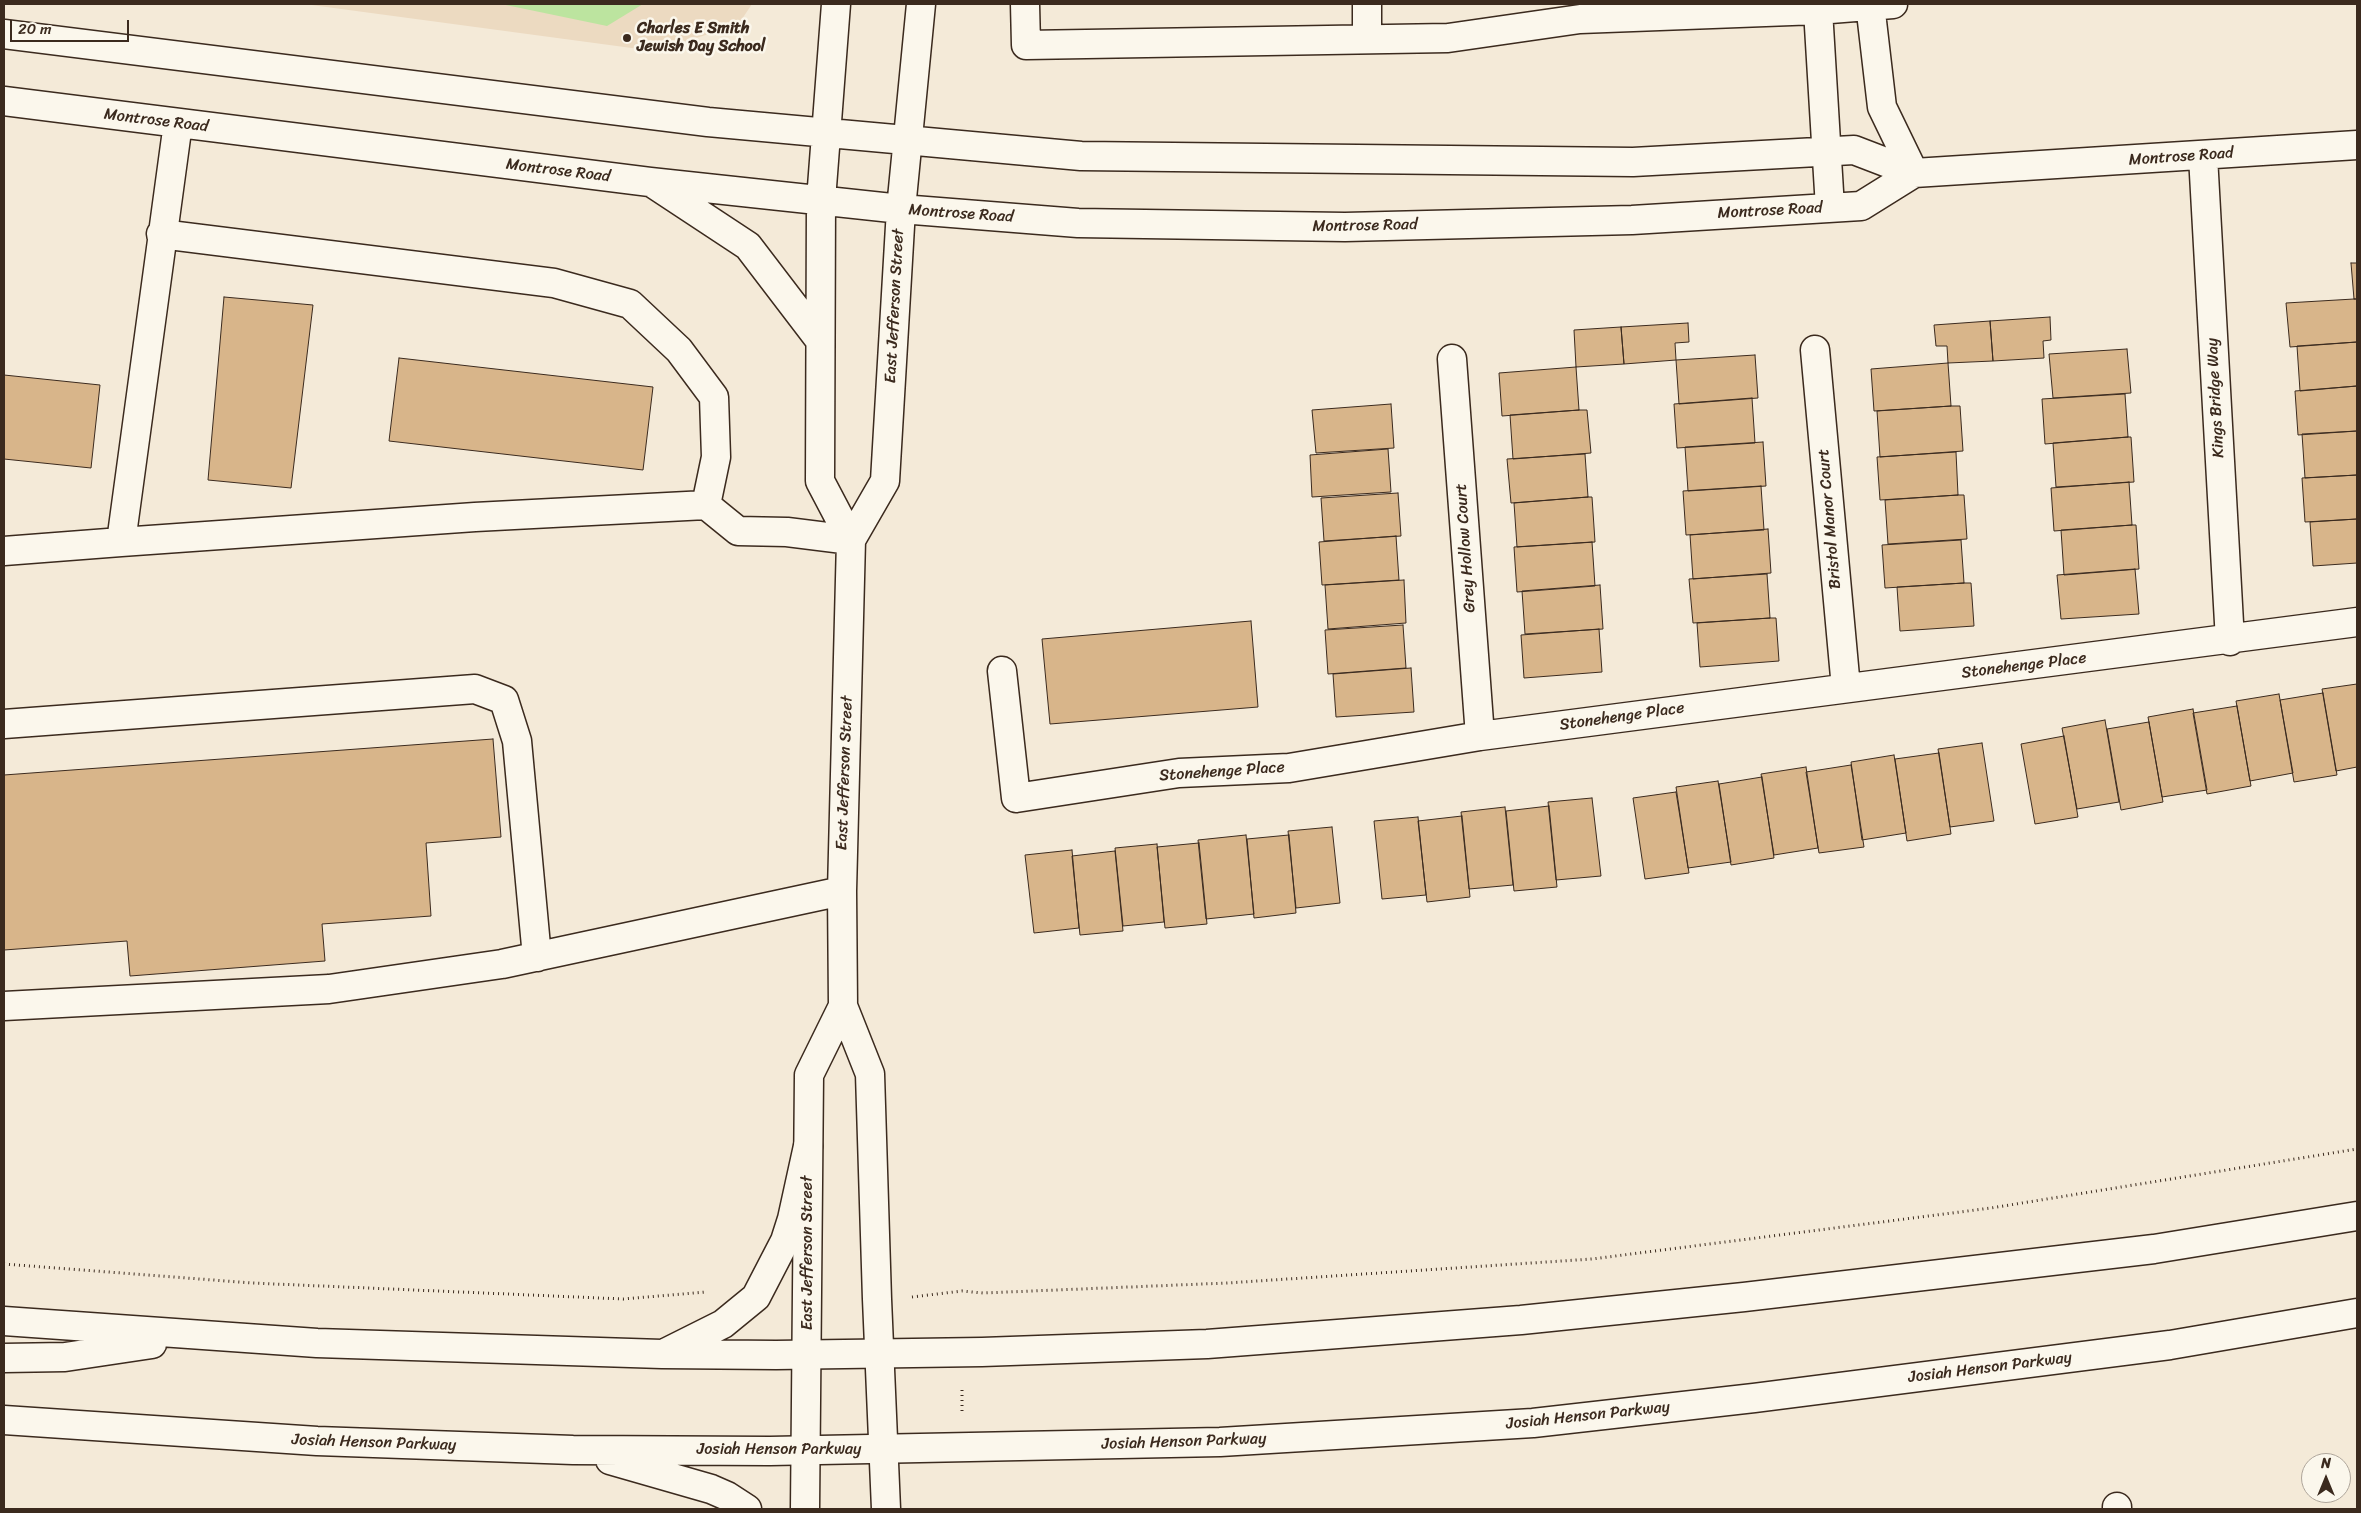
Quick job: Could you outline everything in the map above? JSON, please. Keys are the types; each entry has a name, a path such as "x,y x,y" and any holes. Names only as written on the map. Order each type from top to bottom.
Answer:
{"street":[{"name":"East Jefferson Street","path":"836,4 821,200 819,339 820,481 851,540"},
{"name":"East Jefferson Street","path":"886,1509 870,1074 843,1006 842,891 851,540 885,481 901,209 921,4"},
{"path":"1025,4 1026,45 1448,38 1572,12 1818,10 1878,4 1882,107 1914,173"},
{"path":"1367,4 1368,39"},
{"path":"1818,10 1830,208"},
{"name":"Montrose Road","path":"4,34 708,122 1081,156 1633,162 1854,150 1914,173 2357,145"},
{"name":"Montrose Road","path":"4,102 650,182 901,209 1078,223 1345,227 1632,220 1861,206 1914,173"},
{"path":"121,542 161,234 178,123"},
{"name":"Kings Bridge Way","path":"2203,156 2230,641"},
{"path":"650,182 748,246 819,339"},
{"path":"161,234 554,283 630,304 678,350 714,397 716,457 706,505"},
{"name":"Bristol Manor Court","path":"1815,350 1846,688"},
{"name":"Grey Hollow Court","path":"1452,359 1480,736"},
{"path":"4,551 475,516 706,505 738,531 787,532 851,540"},
{"name":"Stonehenge Place","path":"1002,671 1016,798 1179,773 1289,768 1480,736 1846,688 2230,641 2357,622"},
{"path":"4,724 475,690 504,700 518,741 536,957"},
{"path":"4,1006 329,989 502,964 685,923 842,891"},
{"name":"East Jefferson Street","path":"804,1509 809,1075 843,1006"},
{"path":"662,1354 723,1324 756,1297 784,1241 792,1219 808,1146"},
{"path":"4,1321 206,1336 448,1348 662,1354 807,1355 1208,1344 1521,1320 1744,1297 2154,1249 2357,1216"},
{"name":"Josiah Henson Parkway","path":"4,1420 335,1442 572,1450 883,1450 1220,1442 1533,1423 1754,1398 2170,1345 2357,1313"},
{"path":"4,1358 65,1357 206,1336"},
{"path":"572,1450 691,1482 727,1496 747,1509"}],"path":[{"path":"917,1296 962,1291 983,1293 1226,1283 1592,1259 1991,1208 2357,1149"},
{"path":"4,1264 252,1283 594,1297 624,1298 707,1292"},
{"path":"962,1390 962,1422"}],"shaded area":[{"name":"Charles E Smith Jewish Day School","path":"304,4 752,4 738,25 654,51"}],"green space":[{"path":"501,4 643,4 607,26"}],"building":[{"path":"2351,263 2357,263 2357,299 2354,299"},
{"path":"224,297 313,305 291,488 208,480"},
{"path":"2357,299 2357,342 2290,347 2286,303"},
{"path":"2050,317 2051,340 2043,341 2044,358 1993,361 1990,321"},
{"path":"1990,321 1993,361 1948,363 1947,346 1936,346 1934,325"},
{"path":"1688,323 1689,342 1675,343 1676,360 1624,364 1621,327"},
{"path":"1621,327 1624,364 1576,367 1574,330"},
{"path":"2357,342 2357,386 2300,391 2297,346"},
{"path":"2127,349 2131,393 2053,398 2049,354"},
{"path":"1755,355 1758,398 1679,404 1676,360"},
{"path":"399,358 653,387 643,470 389,441"},
{"path":"1948,363 1951,406 1874,411 1871,369"},
{"path":"1576,367 1579,410 1502,416 1499,373"},
{"path":"4,375 100,385 91,468 4,459"},
{"path":"2357,386 2357,431 2298,435 2295,391"},
{"path":"2125,394 2128,437 2045,444 2042,399"},
{"path":"1752,398 1755,443 1677,448 1674,404"},
{"path":"1391,404 1394,448 1316,453 1312,410"},
{"path":"1960,406 1963,451 1880,457 1877,411"},
{"path":"1587,410 1591,453 1513,459 1510,415"},
{"path":"2357,431 2357,475 2305,478 2302,434"},
{"path":"2131,437 2134,482 2056,487 2053,443"},
{"path":"1763,442 1766,486 1688,491 1685,447"},
{"path":"1388,449 1391,492 1312,497 1310,455"},
{"path":"1956,452 1958,495 1880,500 1877,457"},
{"path":"1585,454 1588,497 1511,503 1507,459"},
{"path":"2357,475 2357,519 2305,522 2302,478"},
{"path":"2129,482 2132,525 2054,531 2051,488"},
{"path":"1761,486 1764,530 1686,535 1683,491"},
{"path":"1398,493 1401,536 1324,541 1321,498"},
{"path":"1964,495 1967,539 1888,544 1885,500"},
{"path":"1592,497 1595,542 1517,547 1514,503"},
{"path":"2357,519 2357,563 2313,566 2310,522"},
{"path":"2136,525 2139,569 2064,575 2061,530"},
{"path":"1768,529 1771,573 1693,579 1690,535"},
{"path":"1396,536 1399,580 1322,585 1319,542"},
{"path":"1961,540 1964,583 1885,588 1882,545"},
{"path":"1592,542 1595,586 1517,592 1514,547"},
{"path":"2135,569 2139,614 2061,619 2057,575"},
{"path":"1767,574 1770,618 1693,623 1689,579"},
{"path":"1404,580 1406,623 1328,629 1325,585"},
{"path":"1971,583 1974,626 1900,631 1897,587"},
{"path":"1600,585 1603,629 1525,634 1522,591"},
{"path":"1776,618 1779,661 1700,667 1697,623"},
{"path":"1251,621 1258,707 1050,724 1042,639"},
{"path":"1403,625 1406,668 1328,674 1325,630"},
{"path":"1599,629 1602,672 1524,678 1521,635"},
{"path":"1411,668 1414,712 1336,717 1333,674"},
{"path":"2357,684 2357,767 2336,771 2322,689"},
{"path":"2323,693 2337,775 2294,782 2280,700"},
{"path":"2279,694 2293,773 2250,781 2236,701"},
{"path":"2237,706 2251,786 2207,794 2193,713"},
{"path":"2193,709 2207,790 2162,797 2148,717"},
{"path":"2105,720 2119,802 2077,809 2062,728"},
{"path":"2149,722 2163,802 2121,810 2107,729"},
{"path":"2064,736 2078,817 2035,824 2021,744"},
{"path":"493,739 501,837 426,843 431,916 322,924 325,961 130,976 127,941 4,950 4,775"},
{"path":"1982,743 1994,821 1950,827 1938,749"},
{"path":"1939,753 1951,834 1907,841 1895,759"},
{"path":"1894,755 1906,833 1862,840 1851,762"},
{"path":"1851,765 1864,847 1819,853 1806,772"},
{"path":"1806,767 1818,848 1774,855 1761,774"},
{"path":"1762,777 1774,858 1731,865 1719,784"},
{"path":"1718,781 1731,862 1688,868 1676,787"},
{"path":"1676,792 1689,873 1645,879 1633,798"},
{"path":"1592,798 1601,876 1556,880 1548,802"},
{"path":"1549,806 1557,887 1514,891 1506,811"},
{"path":"1505,807 1513,885 1469,889 1461,812"},
{"path":"1462,816 1470,897 1427,902 1418,821"},
{"path":"1418,817 1426,895 1382,899 1374,821"},
{"path":"1332,827 1340,903 1296,908 1288,831"},
{"path":"1246,835 1254,914 1206,919 1198,840"},
{"path":"1289,835 1296,913 1254,918 1247,839"},
{"path":"1199,843 1207,924 1165,928 1157,847"},
{"path":"1157,844 1164,922 1123,926 1115,848"},
{"path":"1072,850 1079,928 1034,933 1025,855"},
{"path":"1115,851 1123,931 1080,935 1072,856"}],"place":[{"name":"Charles E Smith Jewish Day School","path":"627,38"}]}
